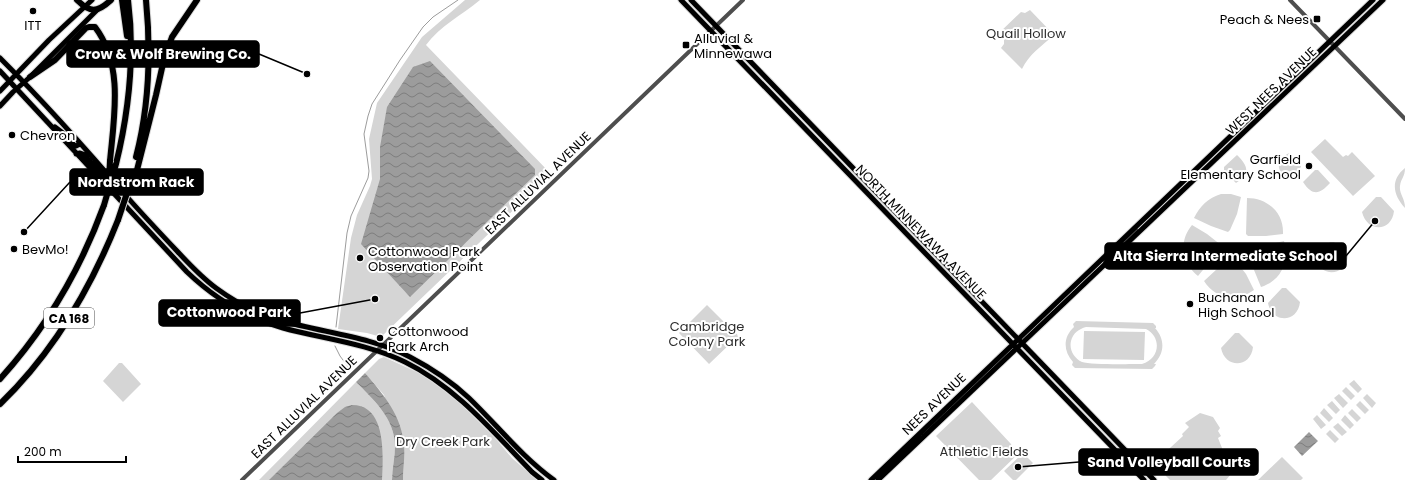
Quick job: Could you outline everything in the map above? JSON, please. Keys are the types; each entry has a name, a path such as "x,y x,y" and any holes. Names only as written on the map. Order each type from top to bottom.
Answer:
{"highway":[{"path":"77,0 84,7 91,9 98,9 111,0"},
{"path":"122,0 127,6"},
{"name":"CA 168","path":"0,404 24,378 62,329 104,255 118,220 130,184 137,153 145,103 148,60 146,0"},
{"path":"130,184 137,170 164,59 172,37 197,0"},
{"name":"CA 168","path":"0,379 36,336 61,297 85,252 104,205 113,162 126,117 130,67 127,6"},
{"path":"30,76 55,60 86,28 95,28 109,55 113,71 115,94 113,162"}],"main road":[{"path":"0,91 48,40 92,0"},
{"path":"0,106 107,0"},
{"name":"NORTH MINNEWAWA AVENUE","path":"682,0 1144,480"},
{"name":"NORTH MINNEWAWA AVENUE","path":"691,0 1154,480"},
{"name":"WEST NEES AVENUE","path":"1013,343 1373,0"},
{"name":"WEST NEES AVENUE","path":"1017,348 1383,0"},
{"path":"0,58 24,82 144,216 192,267 214,286 245,306 267,316 383,346 409,356 433,370 451,383 480,408 532,463 554,480"},
{"path":"0,71 76,154 194,278 226,303 249,316 282,328 336,339 378,351 405,362 429,376 477,411 499,433 504,434"},
{"path":"48,122 63,133 74,145 80,144"},
{"path":"76,154 83,154 98,170 113,181"},
{"path":"249,316 260,317 282,324 288,322"},
{"name":"NEES AVENUE","path":"871,480 1013,343"},
{"name":"NEES AVENUE","path":"878,480 1017,348"},
{"path":"465,403 532,472 542,480"},
{"path":"1088,422 1093,417"}],"street":[{"name":"EAST ALLUVIAL AVENUE","path":"242,480 743,0"},
{"path":"1290,0 1405,119"},
{"path":"1105,265 1106,260 1141,225 1148,214"}],"green space":[{"path":"465,0 480,0 444,26 426,45 551,174 381,337 367,333 338,329 351,238 357,215 372,179 369,139 377,103 422,37"},
{"name":"Quail Hollow","path":"1030,10 1054,35 1032,55 1022,69 1001,48 1004,44 1004,39 998,34 1021,12 1025,13"},
{"path":"1325,139 1343,157 1346,155 1348,156 1352,152 1375,176 1353,196 1311,152"},
{"path":"1289,153 1301,166 1300,169 1288,180 1281,173 1279,163 1284,156"},
{"path":"1237,155 1244,163 1246,173 1236,183 1224,171 1224,167"},
{"path":"1405,168 1400,189 1405,208 1396,193 1395,183 1397,177"},
{"path":"1315,170 1318,170 1330,183 1323,190 1313,192 1303,182"},
{"path":"1221,194 1231,194 1241,197 1237,214 1228,232 1194,218 1205,203"},
{"path":"1376,197 1381,197 1394,211 1389,223 1379,227 1369,224 1362,212"},
{"path":"1247,198 1261,201 1273,208 1281,219 1283,234 1248,236 1246,234"},
{"path":"1192,225 1221,245 1221,248 1198,276 1188,265 1184,252 1185,238"},
{"path":"1284,241 1286,248 1285,263 1279,275 1268,284 1261,287 1248,254 1250,251"},
{"path":"1330,242 1334,242 1348,256 1346,263 1338,271 1332,272 1322,269 1315,257"},
{"path":"1232,260 1235,260 1246,274 1254,290 1241,296 1227,297 1214,292 1204,281 1217,269"},
{"path":"1282,288 1286,288 1300,302 1295,314 1285,318 1274,315 1270,310 1268,303"},
{"name":"Cambridge Colony Park","path":"707,305 737,334 738,337 737,340 732,342 709,364 679,333"},
{"path":"1076,321 1153,323 1161,337 1162,351 1152,369 1075,368 1072,365 1073,362 1066,349 1066,340 1070,331 1074,327 1073,324","holes":["1086,327 1146,329 1155,337 1157,348 1152,358 1142,364 1086,363 1082,362 1071,351 1071,341 1073,336 1079,330"]},
{"path":"1084,331 1145,332 1144,360 1083,359"},
{"path":"1235,333 1239,333 1253,347 1248,359 1238,363 1227,360 1223,355 1221,348"},
{"name":"Dry Creek Park","path":"384,357 421,374 456,399 495,438 512,458 537,480 403,480 404,446 384,395 365,373 379,359"},
{"path":"119,363 122,363 141,384 123,402 103,381"},
{"path":"1354,380 1362,389 1358,393 1349,384"},
{"path":"356,382 382,410 391,427 395,446 392,480 259,480"},
{"path":"1346,387 1355,396 1351,400 1342,391"},
{"path":"1339,394 1348,403 1343,408 1334,398"},
{"path":"1367,394 1376,403 1372,408 1363,398"},
{"path":"1332,401 1340,410 1336,414 1327,405"},
{"path":"1360,401 1369,410 1365,414 1356,405"},
{"name":"Athletic Fields","path":"972,402 1011,444 1018,454 991,480 979,480 936,436"},
{"path":"1324,408 1333,418 1329,422 1320,413"},
{"path":"1352,409 1361,418 1357,422 1348,413"},
{"path":"1200,413 1213,417 1220,428 1218,431 1221,436 1218,438 1232,473 1226,480 1170,480 1166,476 1158,459 1183,436 1182,434 1189,427 1185,423"},
{"path":"1317,415 1326,425 1321,429 1313,419"},
{"path":"1345,415 1354,425 1350,429 1341,420"},
{"path":"1338,423 1347,432 1342,436 1333,427"},
{"path":"1330,430 1339,439 1335,443 1326,434"},
{"path":"1023,453 1033,463 1016,480 1013,480 1004,471"},
{"path":"1282,457 1303,478 1301,480 1258,480"}],"water":[{"path":"430,61 535,169 535,175 410,297 361,244 380,179 380,147 387,107 413,67"},
{"path":"365,373 391,406 400,425 404,446 403,480 392,480 395,446 394,436 387,418 376,403 356,382"},
{"path":"352,405 363,407 372,413 377,422 382,446 382,480 269,480 337,413 345,407"},
{"path":"1309,432 1318,441 1302,456 1294,447"}],"waterway":[{"path":"336,327 347,233 351,216 368,178 369,171 364,134 372,104 423,27 433,17 458,0"},
{"path":"335,346 349,368"}],"place":[{"name":"ITT","path":"33,11"},
{"name":"Peach & Nees","path":"1317,19"},
{"name":"Alluvial & Minnewawa","path":"686,45"},
{"name":"Crow & Wolf Brewing Co.","path":"307,74"},
{"name":"Chevron","path":"12,135"},
{"name":"Garfield Elementary School","path":"1309,166"},
{"name":"Alta Sierra Intermediate School","path":"1375,221"},
{"name":"Nordstrom Rack","path":"24,232"},
{"name":"BevMo!","path":"14,249"},
{"name":"Cottonwood Park Observation Point","path":"360,258"},
{"name":"Cottonwood Park","path":"375,299"},
{"name":"Buchanan High School","path":"1190,304"},
{"name":"Cottonwood Park Arch","path":"380,338"},
{"name":"Sand Volleyball Courts","path":"1018,467"}]}
